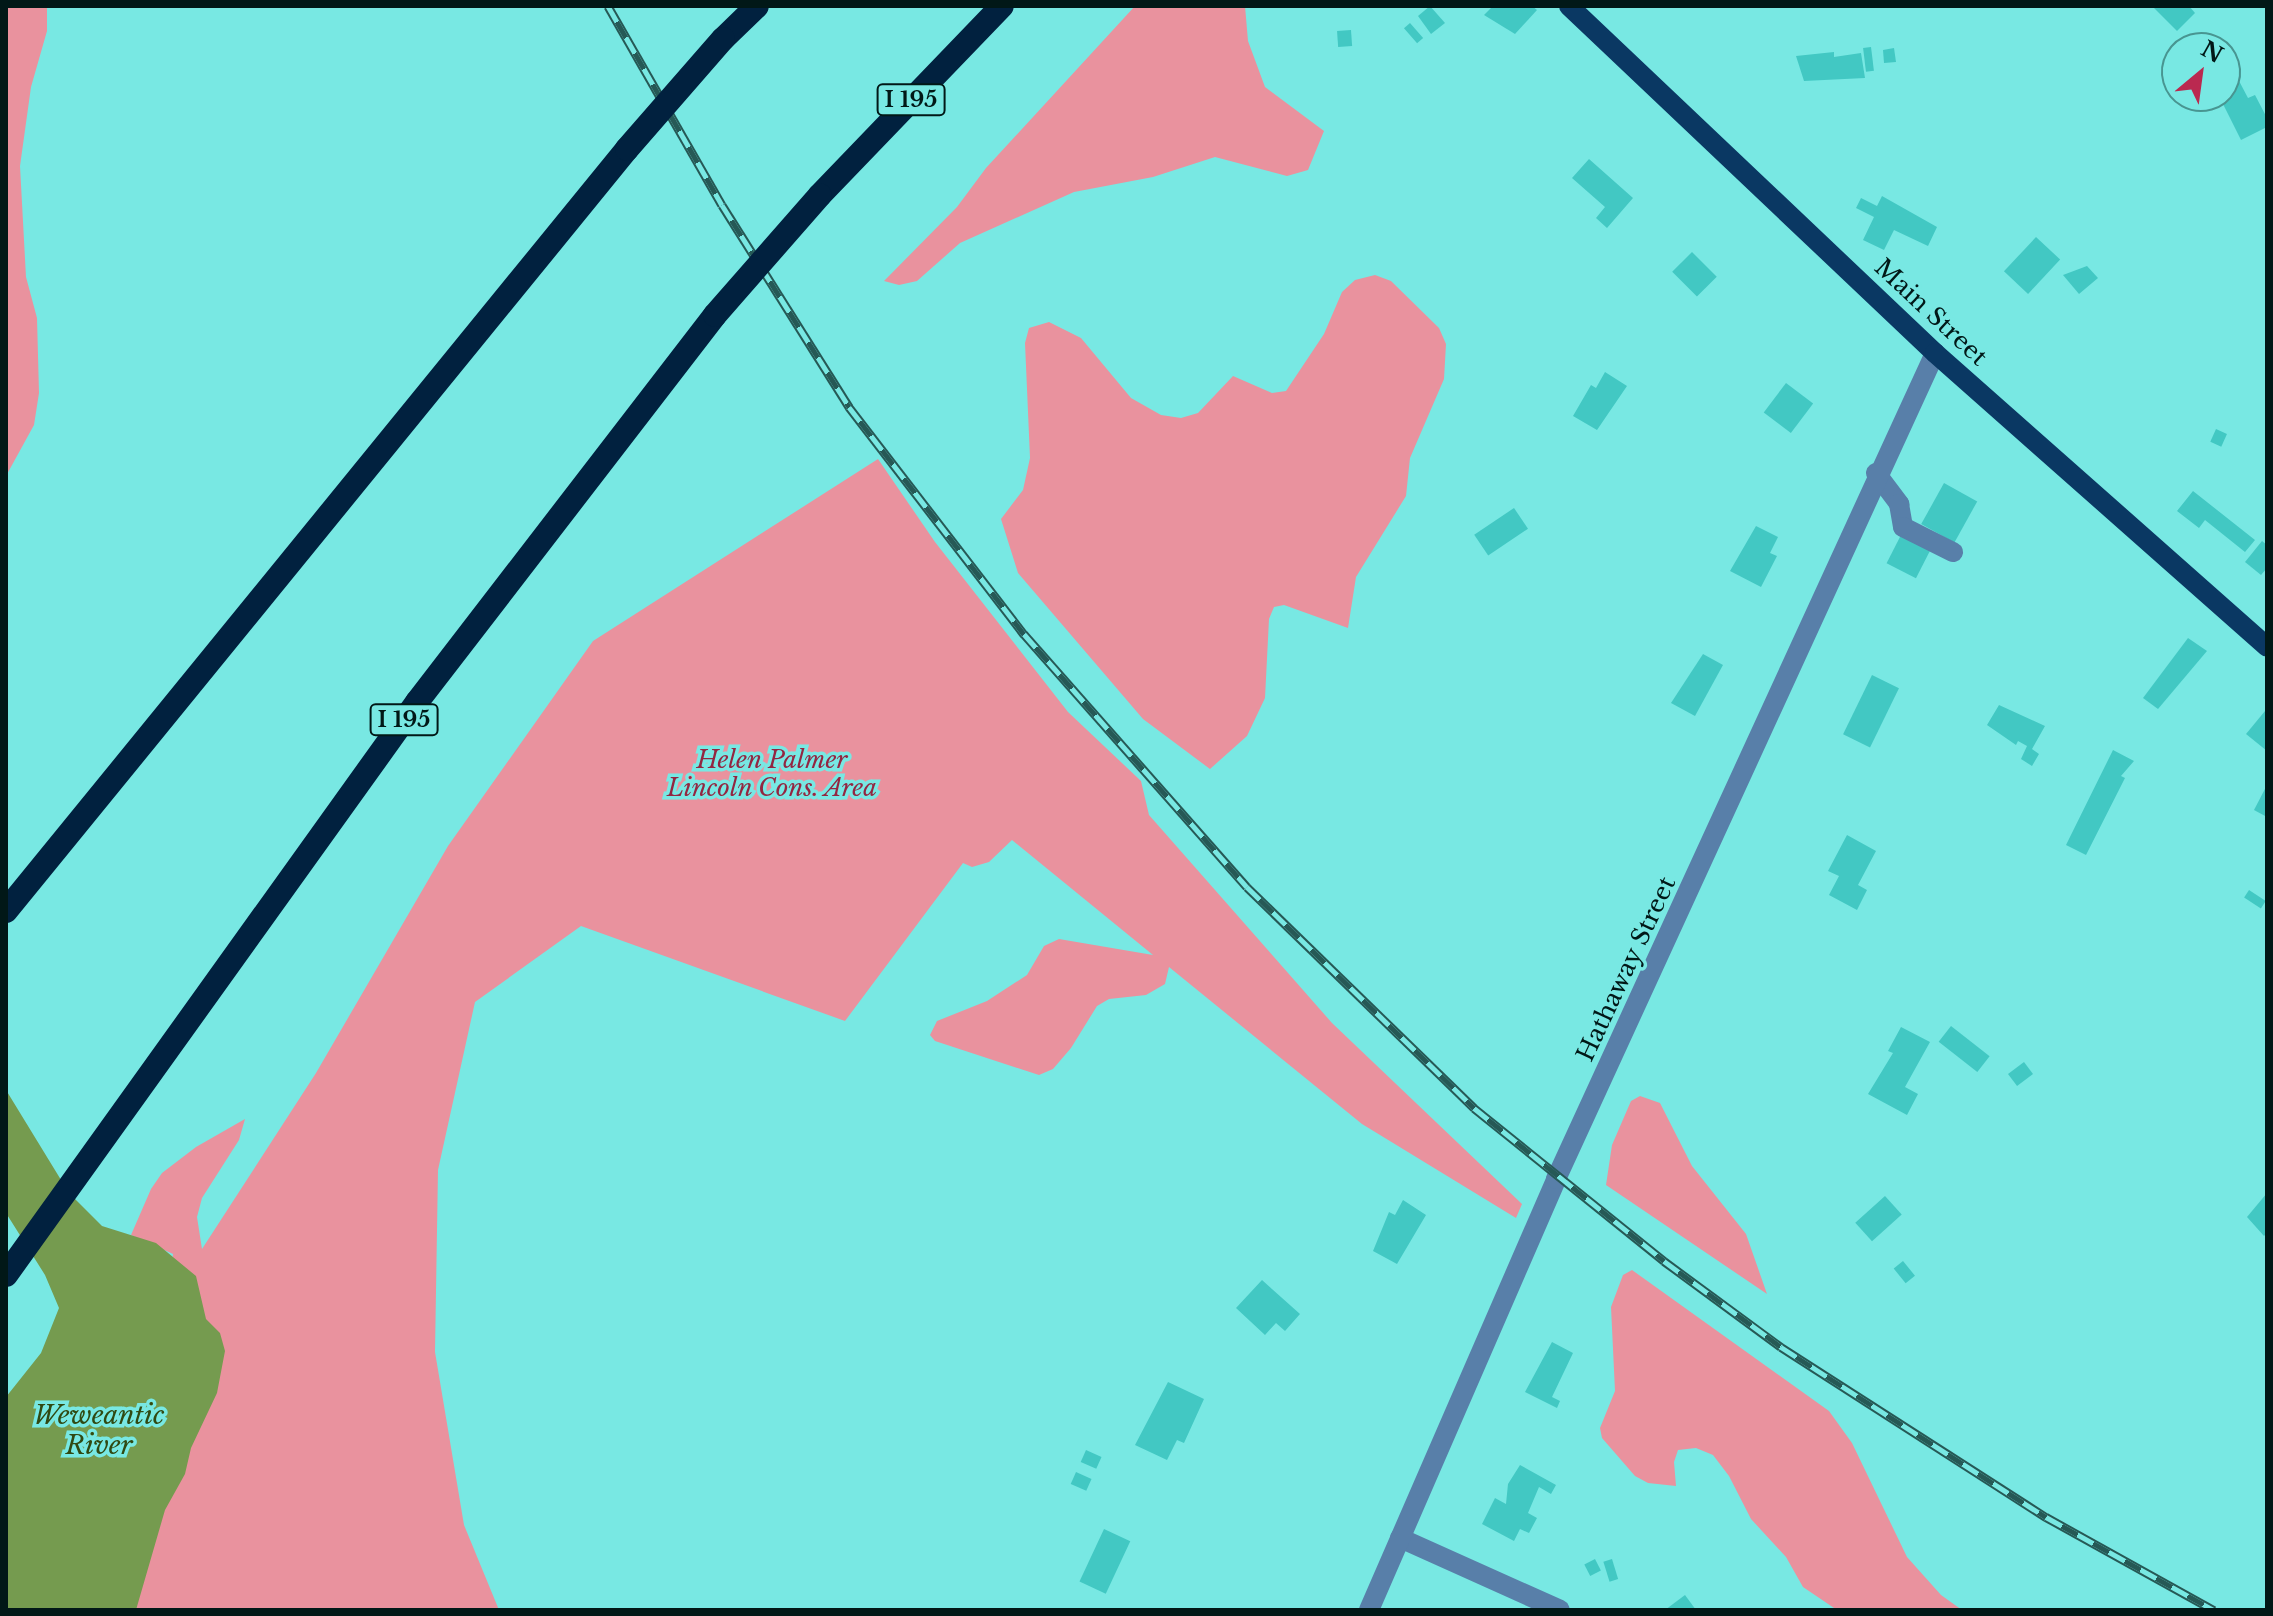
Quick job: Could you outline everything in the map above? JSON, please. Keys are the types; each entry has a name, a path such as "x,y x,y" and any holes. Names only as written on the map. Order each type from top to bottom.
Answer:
{"highway":[{"path":"6,911 627,149 723,39 757,6"},
{"name":"I 195","path":"6,1275 417,702 715,315 820,195 1002,6"}],"main road":[{"name":"Main Street","path":"1569,6 1935,353 2267,647"}],"street":[{"name":"Hathaway Street","path":"1369,1610 1876,473 1935,353"},
{"path":"1876,473 1899,504 1903,527 1953,552"},
{"path":"1400,1538 1560,1610"}],"green space":[{"path":"6,6 47,6 47,31 31,87 20,166 26,277 37,318 39,393 34,425 6,476"},
{"path":"1135,6 1245,6 1248,41 1265,87 1324,131 1308,170 1287,176 1215,157 1153,177 1074,192 960,243 917,281 899,285 884,281 957,207 986,168"},
{"path":"1375,275 1391,281 1439,328 1446,344 1444,379 1410,458 1406,496 1356,577 1348,628 1284,605 1274,607 1269,619 1265,698 1247,736 1210,769 1143,719 1018,573 1001,519 1023,490 1030,458 1025,343 1029,328 1049,322 1081,338 1131,398 1161,415 1181,418 1198,413 1233,376 1272,393 1286,391 1324,334 1342,292 1355,280"},
{"name":"Helen Palmer Lincoln Cons. Area","path":"878,459 935,542 1068,712 1141,781 1149,815 1332,1023 1522,1204 1516,1218 1362,1124 1169,967 1165,984 1146,995 1109,999 1097,1006 1071,1048 1053,1069 1039,1075 935,1041 930,1035 937,1021 987,1001 1027,975 1044,946 1059,939 1153,955 1012,840 989,862 972,867 963,863 845,1021 581,926 475,1002 438,1170 435,1352 464,1525 499,1610 123,1610 173,1254 131,1235 151,1189 162,1173 196,1147 245,1119 239,1140 202,1198 197,1217 202,1249 316,1073 448,846 593,641"},
{"path":"1640,1096 1660,1103 1692,1166 1746,1234 1767,1294 1606,1185 1612,1145 1631,1101"},
{"path":"1632,1270 1829,1411 1852,1443 1907,1557 1941,1595 1962,1610 1837,1610 1803,1587 1786,1557 1751,1519 1729,1476 1713,1455 1696,1448 1678,1450 1674,1462 1676,1486 1648,1483 1635,1476 1602,1438 1600,1428 1615,1391 1611,1307 1623,1275"}],"water":[{"name":"Weweantic River","path":"6,1090 69,1193 102,1226 156,1243 196,1276 206,1319 220,1333 225,1351 217,1393 191,1448 185,1474 165,1510 136,1610 6,1610 6,1397 41,1353 59,1308 45,1275 6,1213"}],"building":[{"path":"1430,6 1445,23 1431,34 1418,16"},
{"path":"1493,6 1532,6 1537,10 1515,34 1484,15"},
{"path":"2152,6 2189,6 2195,13 2177,31"},
{"path":"1410,23 1423,38 1417,43 1404,28"},
{"path":"1351,30 1352,46 1338,47 1337,31"},
{"path":"1871,47 1874,71 1866,72 1863,48"},
{"path":"1894,48 1896,62 1884,63 1883,50"},
{"path":"1834,52 1834,57 1861,53 1865,78 1804,81 1796,56"},
{"path":"2241,85 2248,98 2255,95 2267,118 2267,127 2241,140 2227,112 2241,112"},
{"path":"1589,159 1633,198 1607,228 1596,218 1605,207 1572,178"},
{"path":"1882,196 1937,227 1928,246 1894,230 1884,250 1863,240 1874,217 1856,208 1861,198 1877,206"},
{"path":"2036,237 2060,260 2028,294 2004,271"},
{"path":"1692,252 1717,277 1697,297 1672,272"},
{"path":"2087,266 2098,278 2079,294 2063,275"},
{"path":"1605,372 1627,386 1597,430 1573,416 1591,385 1596,388"},
{"path":"1786,383 1813,403 1791,433 1764,413"},
{"path":"2216,429 2227,434 2221,447 2210,442"},
{"path":"1944,483 1977,501 1954,543 1921,524"},
{"path":"2193,491 2255,540 2245,552 2205,520 2199,528 2177,511"},
{"path":"1514,508 1528,529 1488,556 1474,535"},
{"path":"1756,526 1778,537 1770,553 1777,556 1761,587 1730,571"},
{"path":"1902,533 1931,548 1916,578 1887,563"},
{"path":"2262,541 2267,545 2267,568 2261,575 2245,562"},
{"path":"2188,638 2207,651 2158,709 2143,698"},
{"path":"1703,654 1723,665 1695,716 1671,703"},
{"path":"1872,675 1899,688 1870,747 1843,734"},
{"path":"1999,705 2045,726 2032,749 2039,754 2032,766 2021,759 2027,746 2018,741 2016,745 1987,725"},
{"path":"2267,712 2267,751 2246,734"},
{"path":"2113,750 2134,761 2121,776 2125,778 2086,855 2066,845"},
{"path":"2267,785 2267,817 2254,810"},
{"path":"1847,835 1876,851 1858,885 1867,890 1857,910 1829,895 1839,876 1828,871"},
{"path":"2249,890 2266,901 2261,908 2244,898"},
{"path":"1951,1026 1990,1056 1977,1072 1939,1042"},
{"path":"1901,1027 1930,1042 1905,1087 1918,1094 1907,1115 1868,1094 1893,1053 1888,1051"},
{"path":"2024,1062 2033,1074 2017,1086 2008,1074"},
{"path":"2267,1193 2267,1233 2264,1236 2247,1217"},
{"path":"1885,1196 1902,1215 1872,1241 1855,1223"},
{"path":"1403,1200 1426,1215 1397,1264 1373,1251 1389,1212 1395,1215"},
{"path":"1903,1261 1915,1276 1906,1283 1894,1269"},
{"path":"1262,1280 1300,1314 1285,1331 1276,1323 1265,1335 1236,1308"},
{"path":"1552,1342 1573,1353 1552,1397 1560,1401 1557,1408 1525,1392"},
{"path":"1168,1382 1204,1399 1184,1443 1177,1440 1167,1460 1135,1445"},
{"path":"1086,1450 1102,1457 1096,1469 1081,1462"},
{"path":"1520,1465 1556,1485 1551,1494 1539,1487 1528,1513 1537,1518 1529,1533 1520,1529 1514,1541 1482,1524 1495,1498 1506,1504 1508,1484"},
{"path":"1076,1472 1092,1479 1086,1491 1071,1484"},
{"path":"1104,1529 1130,1541 1106,1594 1079,1582"},
{"path":"1595,1559 1601,1571 1590,1576 1584,1564"},
{"path":"1612,1559 1618,1579 1610,1582 1603,1562"},
{"path":"1685,1595 1696,1610 1665,1610"}],"railway":[{"path":"608,6 722,205 849,407 1024,634 1247,887 1474,1108 1664,1261 1781,1347 2046,1517 2214,1610"}]}
